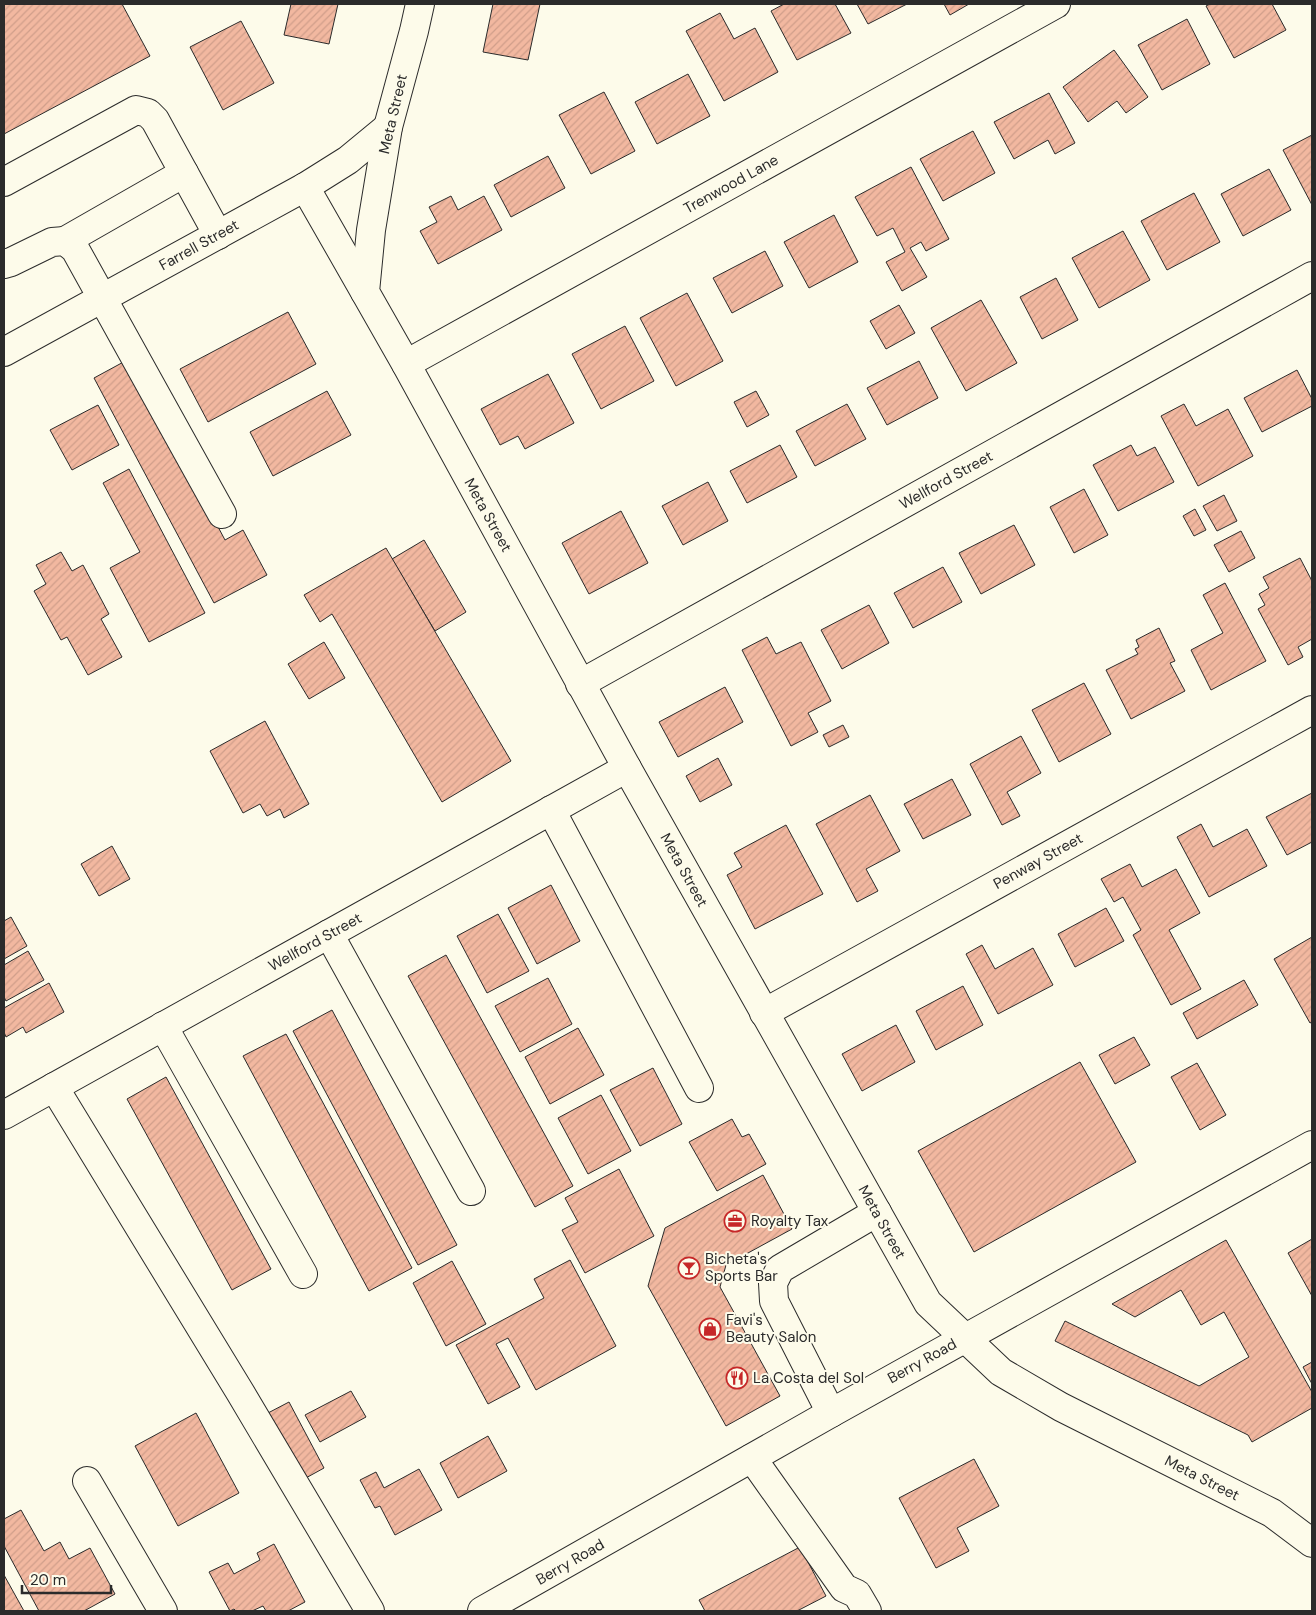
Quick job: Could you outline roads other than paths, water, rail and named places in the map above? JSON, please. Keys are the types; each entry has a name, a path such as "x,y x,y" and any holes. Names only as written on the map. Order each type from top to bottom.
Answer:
{"street":[{"name":"Meta Street","path":"420,4 388,128 372,221 365,292 580,684 928,1303 1001,1372 1061,1407 1272,1513 1312,1543"},
{"name":"Trenwood Lane","path":"406,364 1056,4"},
{"path":"4,182 136,110 148,113 155,120 218,235"},
{"name":"Farrell Street","path":"4,352 305,187 348,160 388,128"},
{"path":"4,264 52,242 65,241 184,173"},
{"path":"305,187 365,292"},
{"path":"65,241 75,249 222,514"},
{"name":"Wellford Street","path":"580,684 1312,276"},
{"name":"Penway Street","path":"764,1013 1312,710"},
{"name":"Wellford Street","path":"4,1115 627,768"},
{"path":"551,810 699,1088"},
{"path":"329,934 471,1191"},
{"path":"163,1026 303,1274"},
{"path":"54,1087 240,1392 370,1611"},
{"name":"Berry Road","path":"482,1611 518,1603 752,1458 1312,1145"},
{"path":"831,1413 774,1301 773,1283 780,1269 877,1212"},
{"path":"752,1458 844,1588 857,1594 867,1611"},
{"path":"87,1481 164,1611"}],"place":[{"name":"Royalty Tax","path":"735,1221"},
{"name":"Bicheta's Sports Bar","path":"689,1268"},
{"name":"Favi's Beauty Salon","path":"710,1329"},
{"name":"La Costa del Sol","path":"737,1378"}]}
